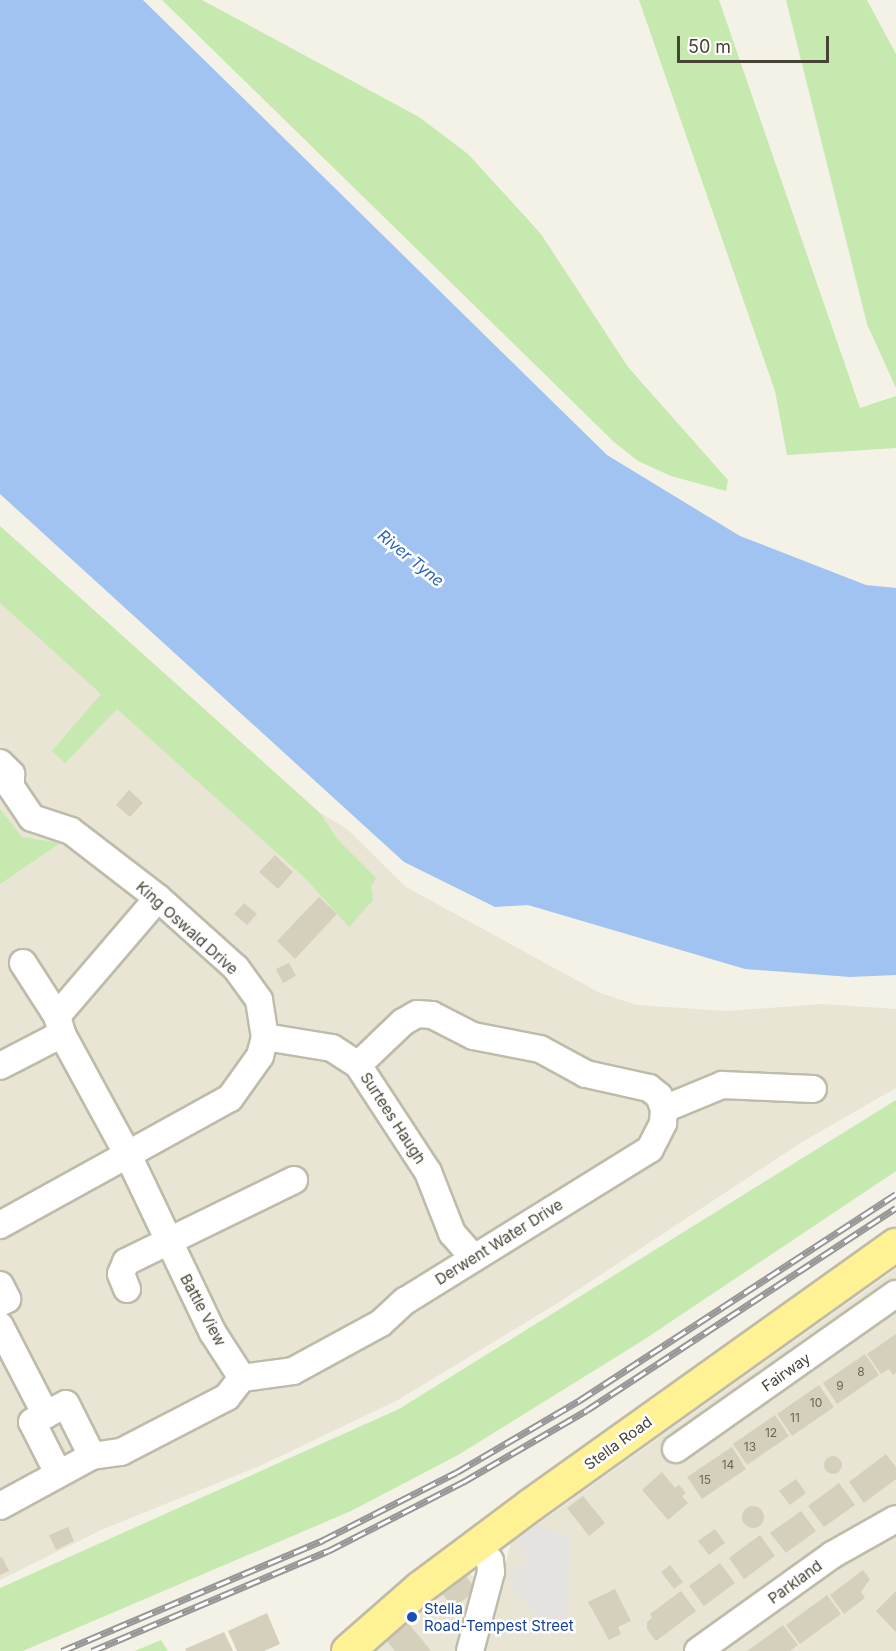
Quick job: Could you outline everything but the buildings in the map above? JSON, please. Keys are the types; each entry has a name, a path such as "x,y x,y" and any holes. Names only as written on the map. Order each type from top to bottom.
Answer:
{"main road":[{"name":"Stella Road","path":"357,1648 479,1544 896,1245"}],"street":[{"name":"King Oswald Drive","path":"0,764 11,774 10,787 32,818 71,831 158,898 236,968 259,1000 265,1037"},
{"path":"0,1066 60,1025 158,898"},
{"name":"Battle View","path":"23,963 60,1025 128,1155 213,1333 242,1378"},
{"path":"358,1065 403,1022 417,1014 432,1015 473,1036 497,1043 521,1043 540,1049 586,1074 649,1088 658,1096 664,1109 722,1085 813,1089"},
{"path":"0,1225 230,1098 260,1056 265,1037"},
{"name":"Surtees Haugh","path":"265,1037 332,1048 358,1065 428,1172 452,1233 474,1258"},
{"name":"Derwent Water Drive","path":"242,1378 293,1371 381,1323 405,1301 650,1149 663,1124 664,1109"},
{"path":"127,1289 121,1274 126,1262 167,1239 294,1180"},
{"path":"0,1285 7,1299 0,1303"},
{"name":"Fairway","path":"676,1449 896,1294"},
{"path":"0,1326 46,1415"},
{"path":"0,1506 92,1456 121,1452 226,1397 242,1378"},
{"path":"58,1473 32,1422 66,1404 92,1456"},
{"name":"Parkland","path":"698,1651 832,1555 896,1519"},
{"path":"470,1651 490,1572 490,1562 479,1544"}],"shaded area":[{"path":"0,526 320,813 346,828 406,887 600,993 637,1005 726,1011 823,1004 896,1009 896,1088 802,1142 561,1301 398,1400 262,1465 101,1530 0,1580"},
{"path":"896,1269 896,1651 481,1651 511,1543"},
{"path":"540,1523 549,1530 570,1535 566,1624 535,1616 505,1576 528,1560 516,1540"},
{"path":"466,1569 480,1585 460,1651 367,1651"}],"green space":[{"path":"162,0 202,0 419,117 468,154 541,234 628,367 728,480 726,491 671,476 638,461 614,442"},
{"path":"639,0 719,0 860,408 896,396 896,448 787,455 775,391"},
{"path":"786,0 867,0 896,54 896,388 867,324"},
{"path":"0,526 320,813 338,840 376,878 371,886 373,900 349,927 306,879 117,709 65,763 52,751 101,694 0,603"},
{"path":"0,809 22,837 60,843 0,884"},
{"path":"896,1100 896,1171 645,1339 458,1455 351,1511 23,1651 0,1651 0,1588 399,1409"},
{"path":"161,1640 168,1651 135,1651"}],"water":[{"name":"River Tyne","path":"0,0 143,0 607,455 740,536 866,585 896,588 896,975 850,977 745,969 528,905 495,907 404,862 0,494"}],"railway":[{"path":"62,1651 323,1540 457,1472 580,1400 896,1194"},
{"path":"92,1651 328,1551 463,1482 587,1410 896,1208"}],"place":[{"name":"Stella Road-Tempest Street","path":"412,1617"}]}
